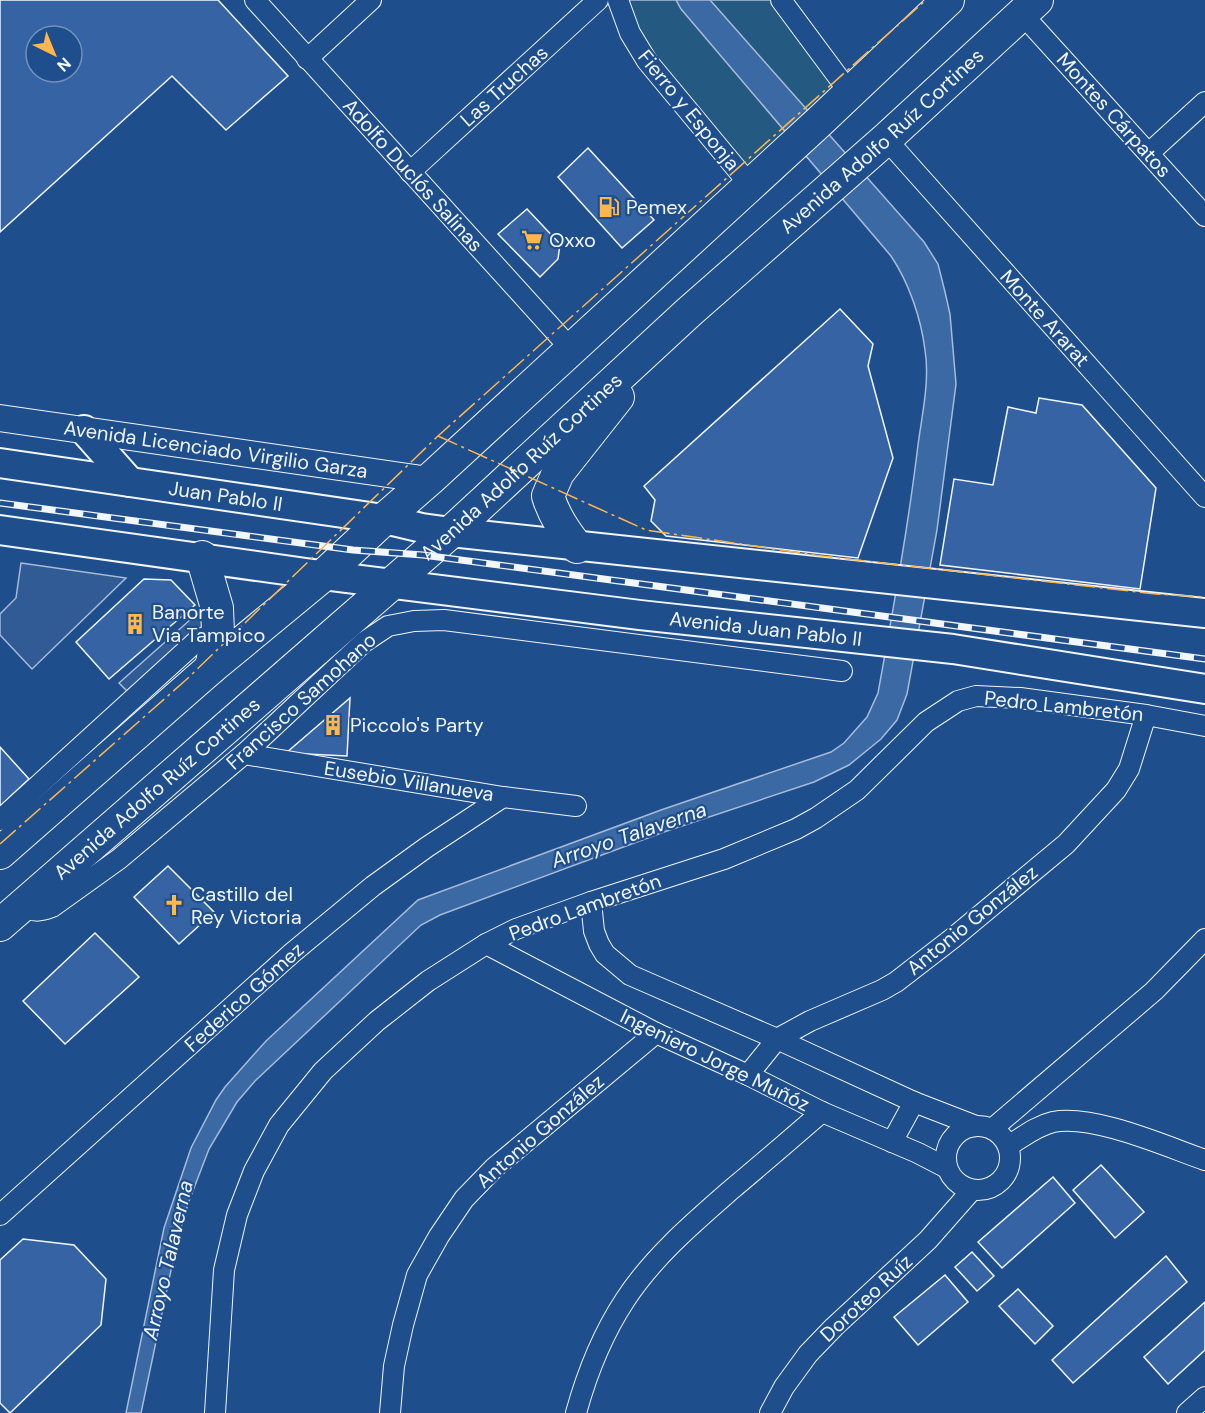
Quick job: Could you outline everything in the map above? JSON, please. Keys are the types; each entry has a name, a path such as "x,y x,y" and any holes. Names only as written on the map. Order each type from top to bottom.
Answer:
{"main road":[{"path":"0,853 211,668 325,574 850,93 948,0"},
{"name":"Avenida Adolfo Ruíz Cortines","path":"10,916 451,532 688,312 886,139 1030,7"},
{"path":"578,547 564,531 553,513 548,496 558,473 688,312"},
{"path":"84,429 130,482"},
{"name":"Juan Pablo II","path":"0,463 384,519 451,532"},
{"path":"0,530 325,574"},
{"path":"451,532 1205,614"},
{"path":"202,557 217,608 218,633 211,668"},
{"name":"Avenida Juan Pablo II","path":"325,574 652,616 953,649 1205,689"}],"street":[{"name":"Adolfo Duclós Salinas","path":"255,0 571,349"},
{"path":"307,59 370,0"},
{"name":"Las Truchas","path":"410,172 598,0"},
{"name":"Fierro y Esponja","path":"618,0 630,33 647,62 750,185"},
{"path":"781,0 850,93"},
{"name":"Montes Cárpatos","path":"1030,7 1149,153 1205,216"},
{"path":"1149,153 1205,102"},
{"name":"Monte Ararat","path":"886,139 1205,497"},
{"name":"Avenida Licenciado Virgilio Garza","path":"0,418 429,480"},
{"name":"Francisco Samohano","path":"10,916 30,911 39,912 52,907 119,859 244,754 364,642 388,626 414,621 444,620 842,672"},
{"path":"0,820 199,639 218,633"},
{"name":"Pedro Lambretón","path":"215,1413 224,1270 237,1215 254,1171 279,1125 323,1071 377,1021 428,981 486,944 516,929 724,859 806,824 857,790 926,722 958,701 975,696 1020,698 1146,715 1205,726"},
{"name":"Antonio González","path":"748,1075 777,1039 810,1021 882,990 897,981 953,938 1066,844 1116,790 1129,769 1146,715"},
{"name":"Eusebio Villanueva","path":"244,754 503,797 576,806"},
{"name":"Federico Gómez","path":"0,1215 292,953 373,886 503,797"},
{"name":"Ingeniero Jorge Muñóz","path":"591,903 594,932 599,944 605,954 630,975 914,1102 984,1127"},
{"path":"984,1127 1154,991 1205,939"},
{"name":"Ingeniero Jorge Muñóz","path":"486,944 657,1033 946,1168"},
{"name":"Antonio González","path":"390,1413 394,1366 417,1275 439,1236 464,1199 494,1168 657,1033"},
{"path":"892,1142 914,1102"},
{"path":"576,1413 603,1338 625,1300 650,1267 690,1226 822,1112"},
{"path":"1008,1146 1034,1129 1051,1123 1089,1122 1205,1160"},
{"path":"984,1127 1002,1136 1008,1146 1011,1160 1007,1173 998,1184 986,1190 972,1190 961,1186 946,1168 945,1156 948,1145 964,1128 984,1127"},
{"name":"Doroteo Ruíz","path":"770,1413 784,1387 808,1354 928,1240 972,1190"},
{"path":"1187,1413 1205,1397"}],"shaded area":[{"path":"623,0 773,0 839,85 745,171 651,59"},
{"path":"21,563 126,578 32,669 0,635 0,614 16,598"},
{"path":"200,611 211,625 133,697 119,683"}],"water":[{"name":"Arroyo Talaverna","path":"676,0 710,0 924,242 938,264 950,314 956,384 937,530 907,694 897,720 881,739 849,765 814,782 664,832 440,915 421,925 255,1081 237,1102 209,1149 189,1201 178,1237 141,1413 126,1413 164,1228 191,1148 225,1087 266,1041 418,900 661,810 831,752 844,743 867,717 878,693 905,538 925,398 926,361 917,313 909,289 891,256 681,9"}],"building":[{"path":"0,0 218,0 288,76 226,130 172,76 0,232"},
{"path":"588,148 654,220 622,248 558,177"},
{"path":"527,209 560,244 558,259 540,277 498,234"},
{"path":"840,309 873,344 868,366 893,458 858,558 666,536 651,521 655,500 644,486"},
{"path":"1039,398 1082,405 1156,488 1140,589 940,565 954,479 993,485 1008,407 1036,413"},
{"name":"Banorte Via Tampico","path":"144,579 171,580 195,605 109,679 76,642"},
{"name":"Piccolo's Party","path":"350,698 347,756 286,753"},
{"path":"0,747 29,779 0,806"},
{"name":"Castillo del Rey Victoria","path":"168,866 214,912 179,944 134,897"},
{"path":"95,933 139,977 65,1044 23,1001"},
{"path":"1101,1165 1144,1212 1115,1238 1073,1190"},
{"path":"1053,1177 1075,1203 1002,1268 978,1242"},
{"path":"23,1239 74,1245 106,1279 101,1325 10,1413 0,1403 0,1260"},
{"path":"972,1252 994,1276 977,1291 955,1267"},
{"path":"1166,1256 1187,1282 1073,1383 1052,1360"},
{"path":"945,1275 968,1302 918,1345 894,1317"},
{"path":"1018,1289 1053,1326 1035,1344 999,1306"},
{"path":"1205,1302 1205,1350 1168,1384 1144,1357"}],"railway":[{"path":"0,503 353,550 423,555 1205,659"}],"power":[{"path":"0,844 187,679 438,436 926,0"},
{"path":"438,436 646,530 821,556 1156,594 1205,597"}],"place":[{"name":"Pemex","path":"609,207"},
{"name":"Oxxo","path":"532,240"},
{"name":"Banorte Via Tampico","path":"135,624"},
{"name":"Piccolo's Party","path":"333,725"},
{"name":"Castillo del Rey Victoria","path":"174,905"}]}
